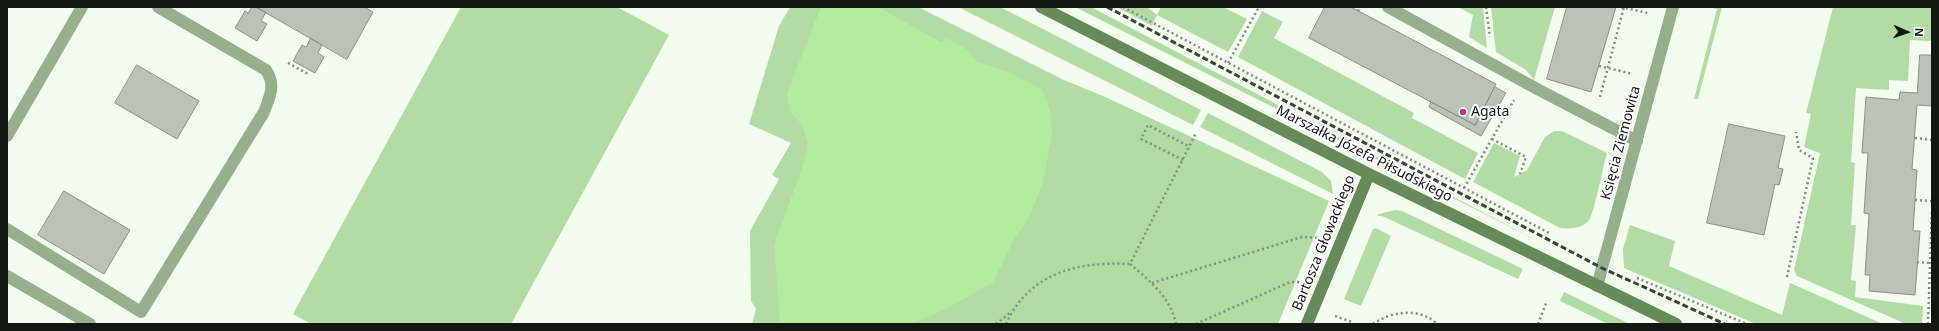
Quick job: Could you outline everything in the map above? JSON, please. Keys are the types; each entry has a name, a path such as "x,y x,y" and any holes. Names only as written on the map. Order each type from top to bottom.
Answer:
{"main road":[{"name":"Marszałka Józefa Piłsudskiego","path":"1041,7 1369,174 1676,324"},
{"name":"Bartosza Głowackiego","path":"1307,324 1369,174"}],"street":[{"path":"7,136 82,7"},
{"path":"7,229 141,312 264,112 271,92 272,78 266,70 158,7"},
{"path":"1388,7 1637,141"},
{"name":"Księcia Ziemowita","path":"1597,286 1673,7"},
{"path":"7,276 90,324"}],"path":[{"path":"1123,7 1551,234"},
{"path":"1228,63 1258,7"},
{"path":"1358,11 1360,7"},
{"path":"1600,98 1623,7 1654,15"},
{"path":"1599,66 1637,75"},
{"path":"1464,188 1516,93"},
{"path":"1183,160 1141,139 1148,125 1190,147"},
{"path":"1787,276 1813,158 1799,150 1796,132"},
{"path":"1130,264 1196,134"},
{"path":"1915,138 1932,140"},
{"path":"1492,139 1526,157 1520,174"},
{"path":"1915,200 1932,201"},
{"path":"1928,324 1932,209"},
{"path":"1152,283 1302,237 1320,238"},
{"path":"1917,262 1930,263"},
{"path":"996,324 1012,311 1030,289 1054,275 1079,266 1106,263 1130,264 1152,283 1164,298 1176,324"},
{"path":"1634,277 1747,324"},
{"path":"1196,324 1290,282 1302,282"},
{"path":"1538,324 1546,300"},
{"path":"1006,324 1012,311"},
{"path":"1373,324 1389,316 1407,312 1430,317 1437,324"},
{"path":"1332,314 1352,322 1351,324"}],"shaded area":[{"path":"461,7 617,7 669,35 511,324 311,324 293,314"},
{"path":"790,7 918,7 1064,80 1103,96 1329,201 1278,324 752,324 756,309 751,301 750,231 779,179 772,175 791,143 749,124 779,26"},
{"path":"821,7 878,7 942,43 946,38 970,51 971,55 978,62 1006,71 1042,89 1050,110 1052,134 1042,186 1027,221 1013,241 993,282 944,310 911,324 780,324 774,245 800,174 808,147 803,126 790,111 787,93"},
{"path":"958,7 1000,7 1201,110 1193,125"},
{"path":"1075,7 1091,7 1536,240"},
{"path":"1117,7 1147,7 1157,15 1152,26"},
{"path":"1161,7 1223,7 1247,19 1228,52 1157,15"},
{"path":"1458,7 1483,7 1487,48 1469,37 1473,15"},
{"path":"1491,7 1555,7 1534,80 1526,70 1496,52"},
{"path":"1709,7 1722,7 1698,99 1694,99 1717,9"},
{"path":"1833,7 1932,7 1932,41 1910,40 1908,81 1889,80 1889,90 1856,88 1851,162 1855,163 1851,225 1856,225 1851,280 1856,281 1855,297 1923,306 1922,324 1906,324 1797,276 1794,270 1820,153 1804,147 1811,114 1806,113"},
{"path":"1262,11 1283,22 1274,38 1414,113 1412,118 1478,153 1465,179 1238,57"},
{"path":"1208,113 1322,172 1331,181 1333,194 1200,127"},
{"path":"1554,131 1562,131 1607,153 1589,220 1576,228 1560,228 1473,182 1494,143 1520,156 1514,177 1527,170 1545,137"},
{"path":"1395,210 1402,211 1523,269 1518,279 1382,216 1377,216 1379,214"},
{"path":"1630,225 1675,241 1669,266 1782,315 1790,283 1883,324 1756,324 1624,268 1623,249"},
{"path":"1376,228 1391,236 1361,306 1344,299 1373,229"},
{"path":"1564,292 1630,324 1608,324 1560,301"}],"building":[{"path":"252,7 256,7 266,12 261,21 267,24 257,41 235,28 245,11 248,13"},
{"path":"256,7 364,7 373,12 347,59"},
{"path":"1325,7 1351,7 1496,84 1475,125 1309,38"},
{"path":"1567,7 1616,7 1591,92 1547,79"},
{"path":"311,38 322,45 318,53 324,57 315,73 293,61 302,45 306,47"},
{"path":"1920,55 1932,55 1932,106 1917,105 1912,169 1917,170 1913,231 1920,231 1915,295 1869,291 1870,275 1865,275 1869,214 1864,213 1868,153 1862,153 1866,97 1899,100 1900,92 1917,93"},
{"path":"137,65 199,101 177,139 115,103"},
{"path":"1495,87 1506,93 1481,136 1429,107 1431,102 1475,125"},
{"path":"1729,124 1785,136 1778,168 1783,169 1779,185 1775,184 1764,235 1707,223"},
{"path":"64,191 130,230 104,274 38,235"}],"railway":[{"path":"1107,7 1602,268 1725,324"}],"place":[{"name":"Agata","path":"1463,112"}]}
